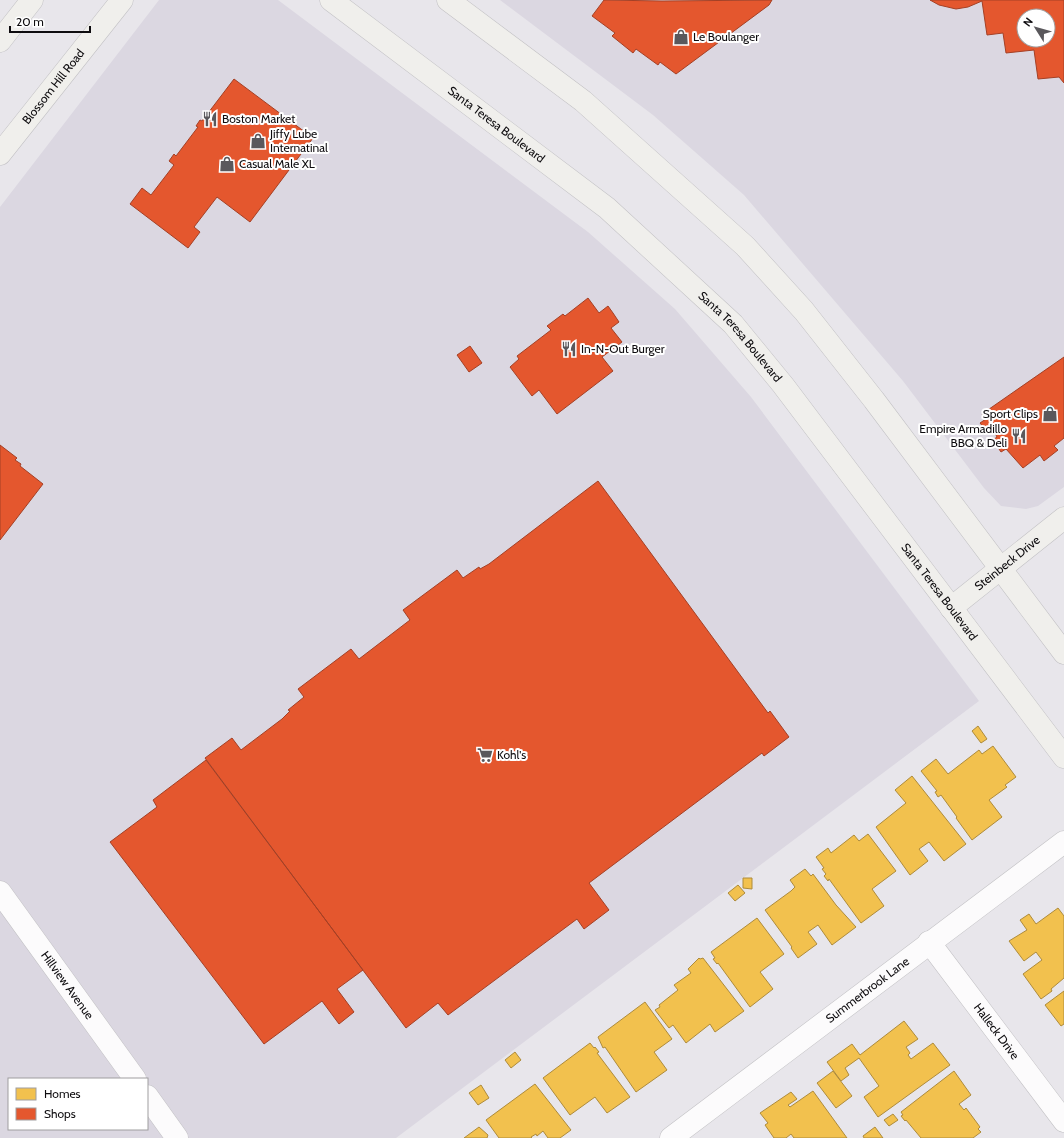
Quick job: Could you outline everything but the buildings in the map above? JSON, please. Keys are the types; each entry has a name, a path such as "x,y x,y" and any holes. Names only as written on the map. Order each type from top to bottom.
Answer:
{"main road":[{"path":"0,41 32,0"},
{"name":"Blossom Hill Road","path":"0,154 116,8 134,0"},
{"name":"Santa Teresa Boulevard","path":"331,0 607,208 733,324 783,385 1064,757"},
{"path":"448,0 583,101 745,246 804,311 874,400 1064,653"},
{"name":"Steinbeck Drive","path":"951,608 999,568 1064,518"}],"street":[{"name":"Summerbrook Lane","path":"684,1134 930,942 1064,842"},
{"name":"Hillview Avenue","path":"0,892 134,1078"},
{"name":"Halleck Drive","path":"930,942 1064,1121"},
{"path":"148,1097 177,1138"}],"shaded area":[{"path":"159,0 278,0 588,232 675,309 751,397 979,701 396,1138 0,1138 0,207"},
{"path":"500,0 1064,0 1064,487 1038,506 1026,509 1001,506 984,488 903,381 744,195 653,115"}],"place":[{"name":"Le Boulanger","path":"681,37"},
{"name":"Boston Market","path":"210,119"},
{"name":"Jiffy Lube Internatinal","path":"258,141"},
{"name":"Casual Male XL","path":"227,164"},
{"name":"In-N-Out Burger","path":"569,349"},
{"name":"Sport Clips","path":"1050,414"},
{"name":"Empire Armadillo BBQ & Deli","path":"1019,436"},
{"name":"Kohl's","path":"485,755"}]}
